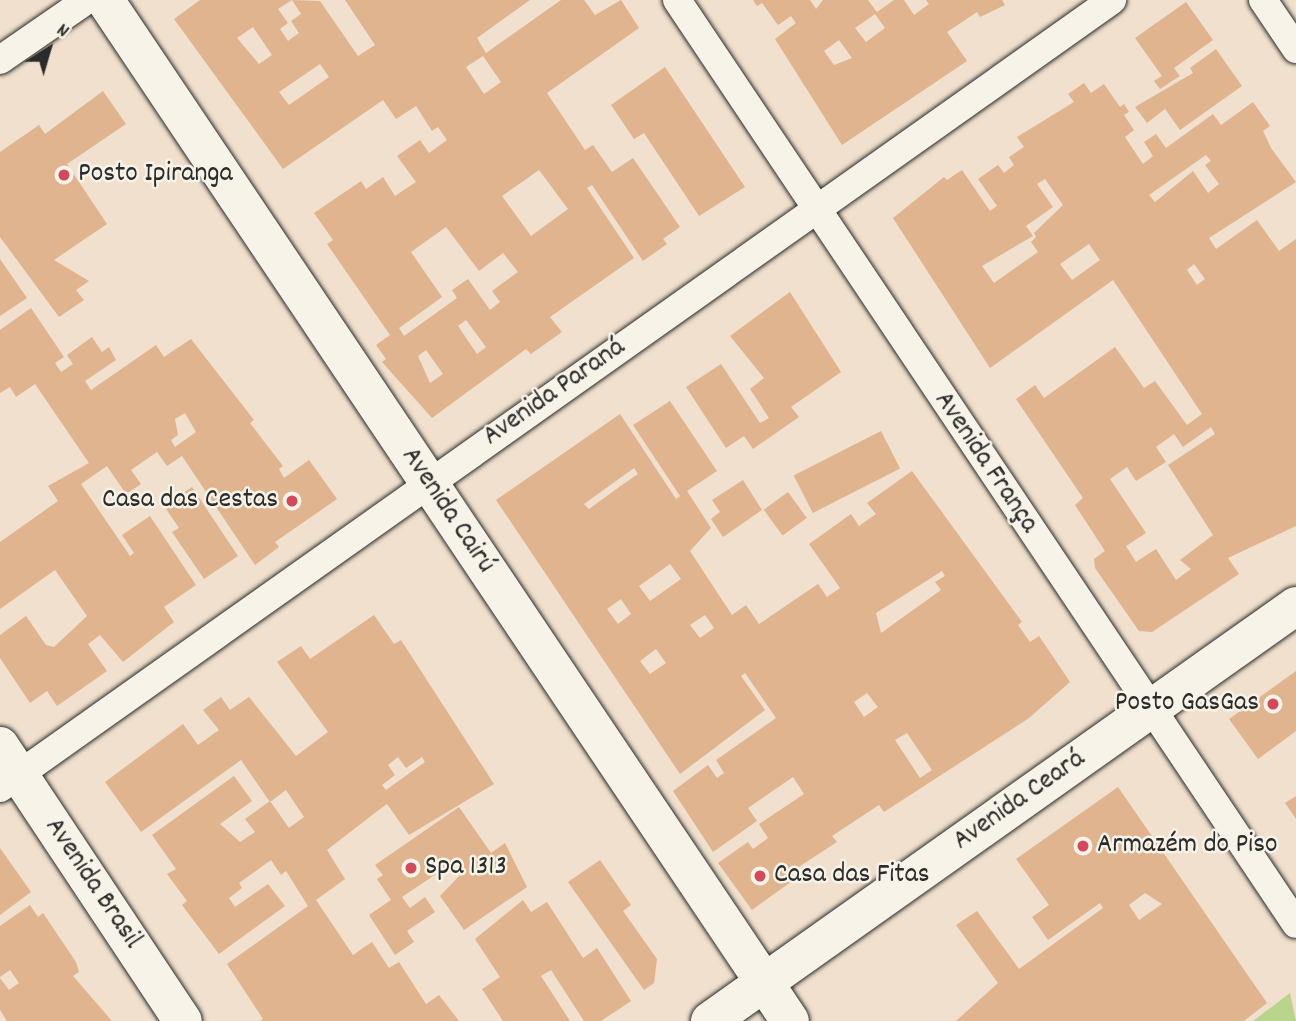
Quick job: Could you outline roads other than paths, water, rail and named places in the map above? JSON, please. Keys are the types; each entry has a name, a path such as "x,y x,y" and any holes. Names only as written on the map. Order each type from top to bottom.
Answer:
{"main road":[{"name":"Avenida Cairú","path":"105,0 789,1021"},
{"name":"Avenida Ceará","path":"710,1021 1296,606"},
{"name":"Avenida Brasil","path":"6,770 183,1021"}],"street":[{"path":"0,60 87,0"},
{"name":"Avenida França","path":"677,0 1149,710 1296,924"},
{"name":"Avenida Paraná","path":"6,770 428,484 1112,0"},
{"path":"1263,0 1296,49"}],"place":[{"name":"Posto Ipiranga","path":"64,175"},
{"name":"Casa das Cestas","path":"292,501"},
{"name":"Posto GasGas","path":"1273,704"},
{"name":"Armazém do Piso","path":"1083,846"},
{"name":"Spa 1313","path":"411,868"},
{"name":"Casa das Fitas","path":"760,876"}]}
